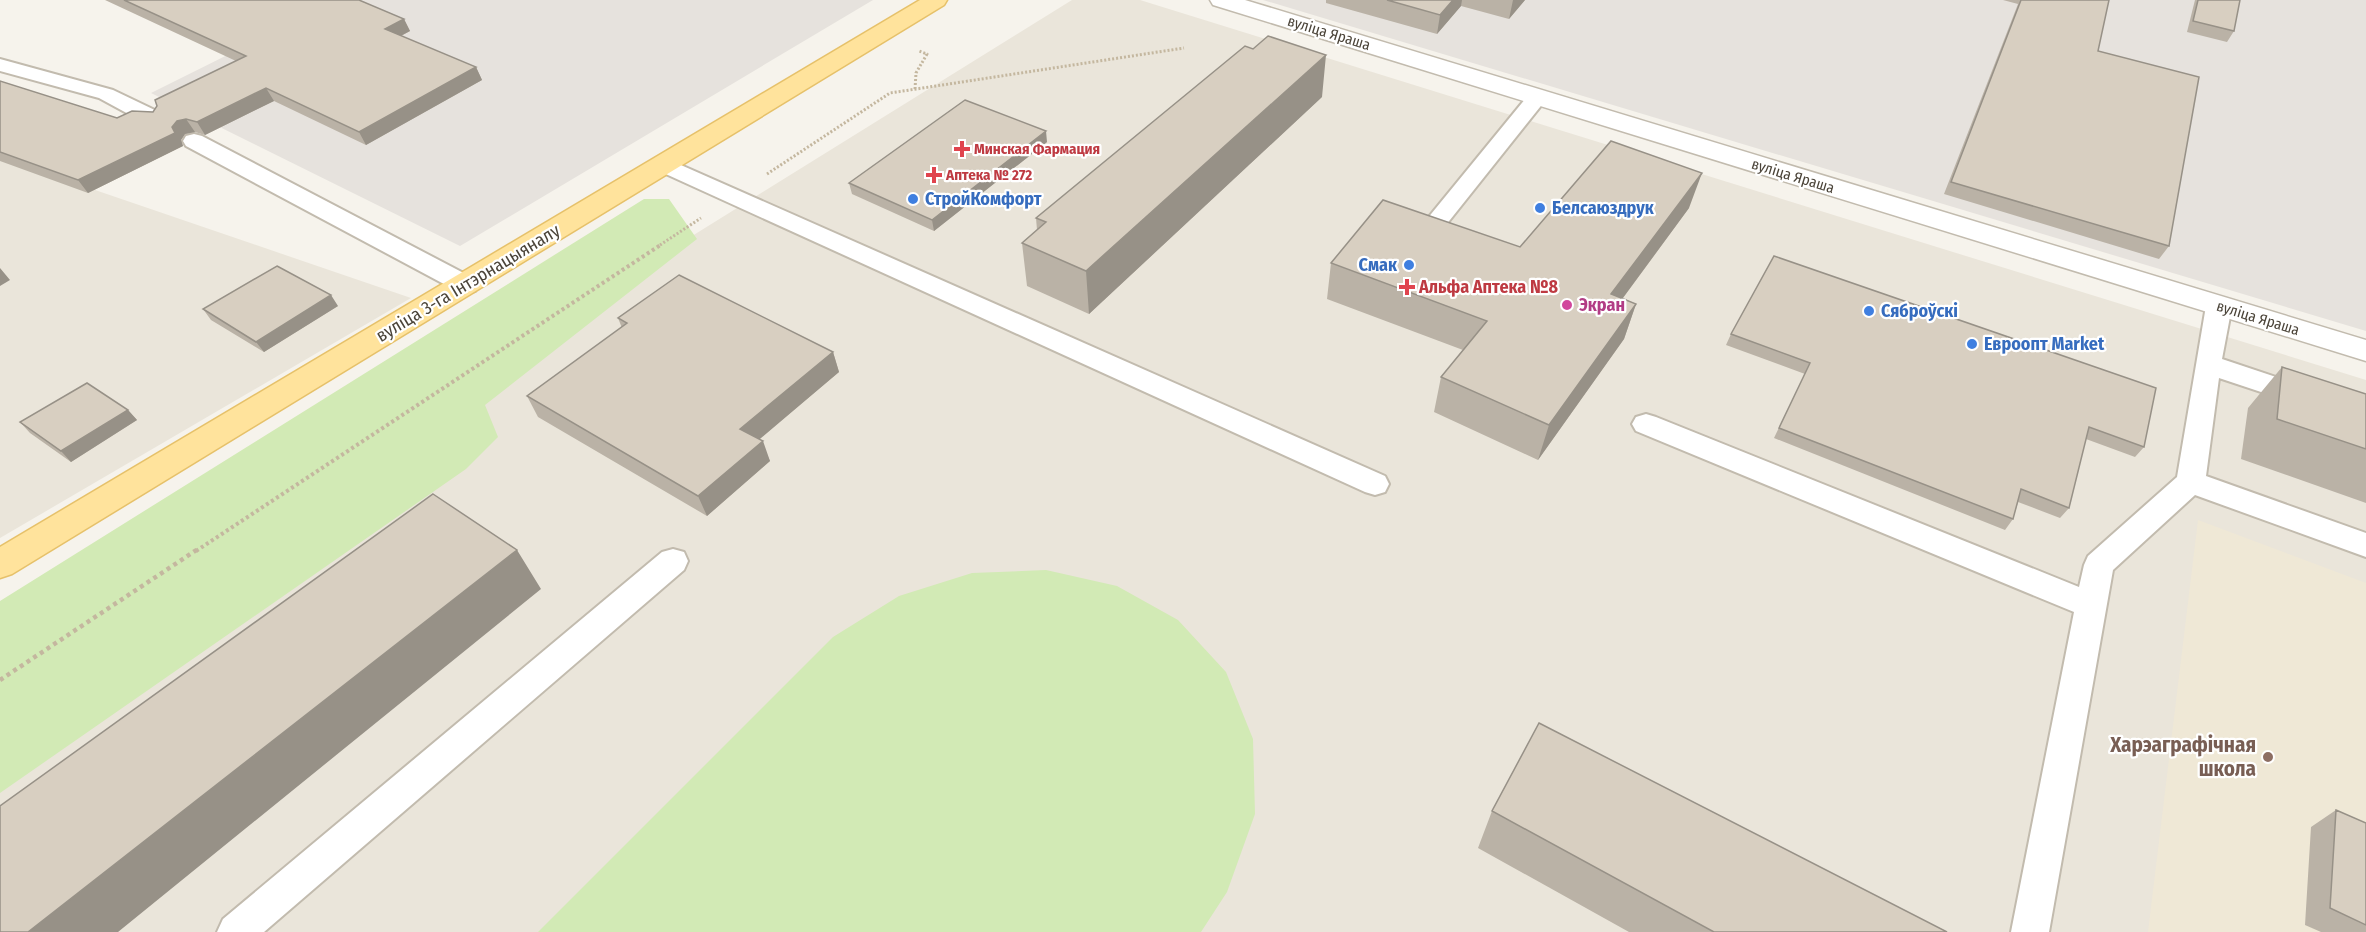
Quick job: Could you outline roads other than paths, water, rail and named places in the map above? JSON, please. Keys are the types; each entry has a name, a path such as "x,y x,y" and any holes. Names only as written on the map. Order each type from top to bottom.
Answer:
{"main road":[{"name":"вуліца 3-га Інтэрнацыяналу","path":"0,564 936,0"}],"street":[{"name":"вуліца Яраша","path":"1221,0 2366,351"}],"lane":[{"path":"0,64 106,94 153,118"},
{"path":"1426,235 1537,97"},
{"path":"194,141 466,285"},
{"path":"665,165 1374,484"},
{"path":"2030,932 2099,565 2191,482 2219,306"},
{"path":"2208,364 2366,417"},
{"path":"1646,424 2092,606"},
{"path":"2191,482 2366,545"},
{"path":"236,932 673,561"}],"place":[{"name":"Минская Фармация","path":"962,149"},
{"name":"Аптека № 272","path":"934,175"},
{"name":"СтройКомфорт","path":"913,199"},
{"name":"Белсаюздрук","path":"1540,208"},
{"name":"Смак","path":"1409,265"},
{"name":"Альфа Аптека №8","path":"1407,287"},
{"name":"Экран","path":"1567,305"},
{"name":"Сяброўскі","path":"1869,311"},
{"name":"Евроопт Market","path":"1972,344"},
{"name":"Харэаграфічная школа","path":"2268,757"}]}
